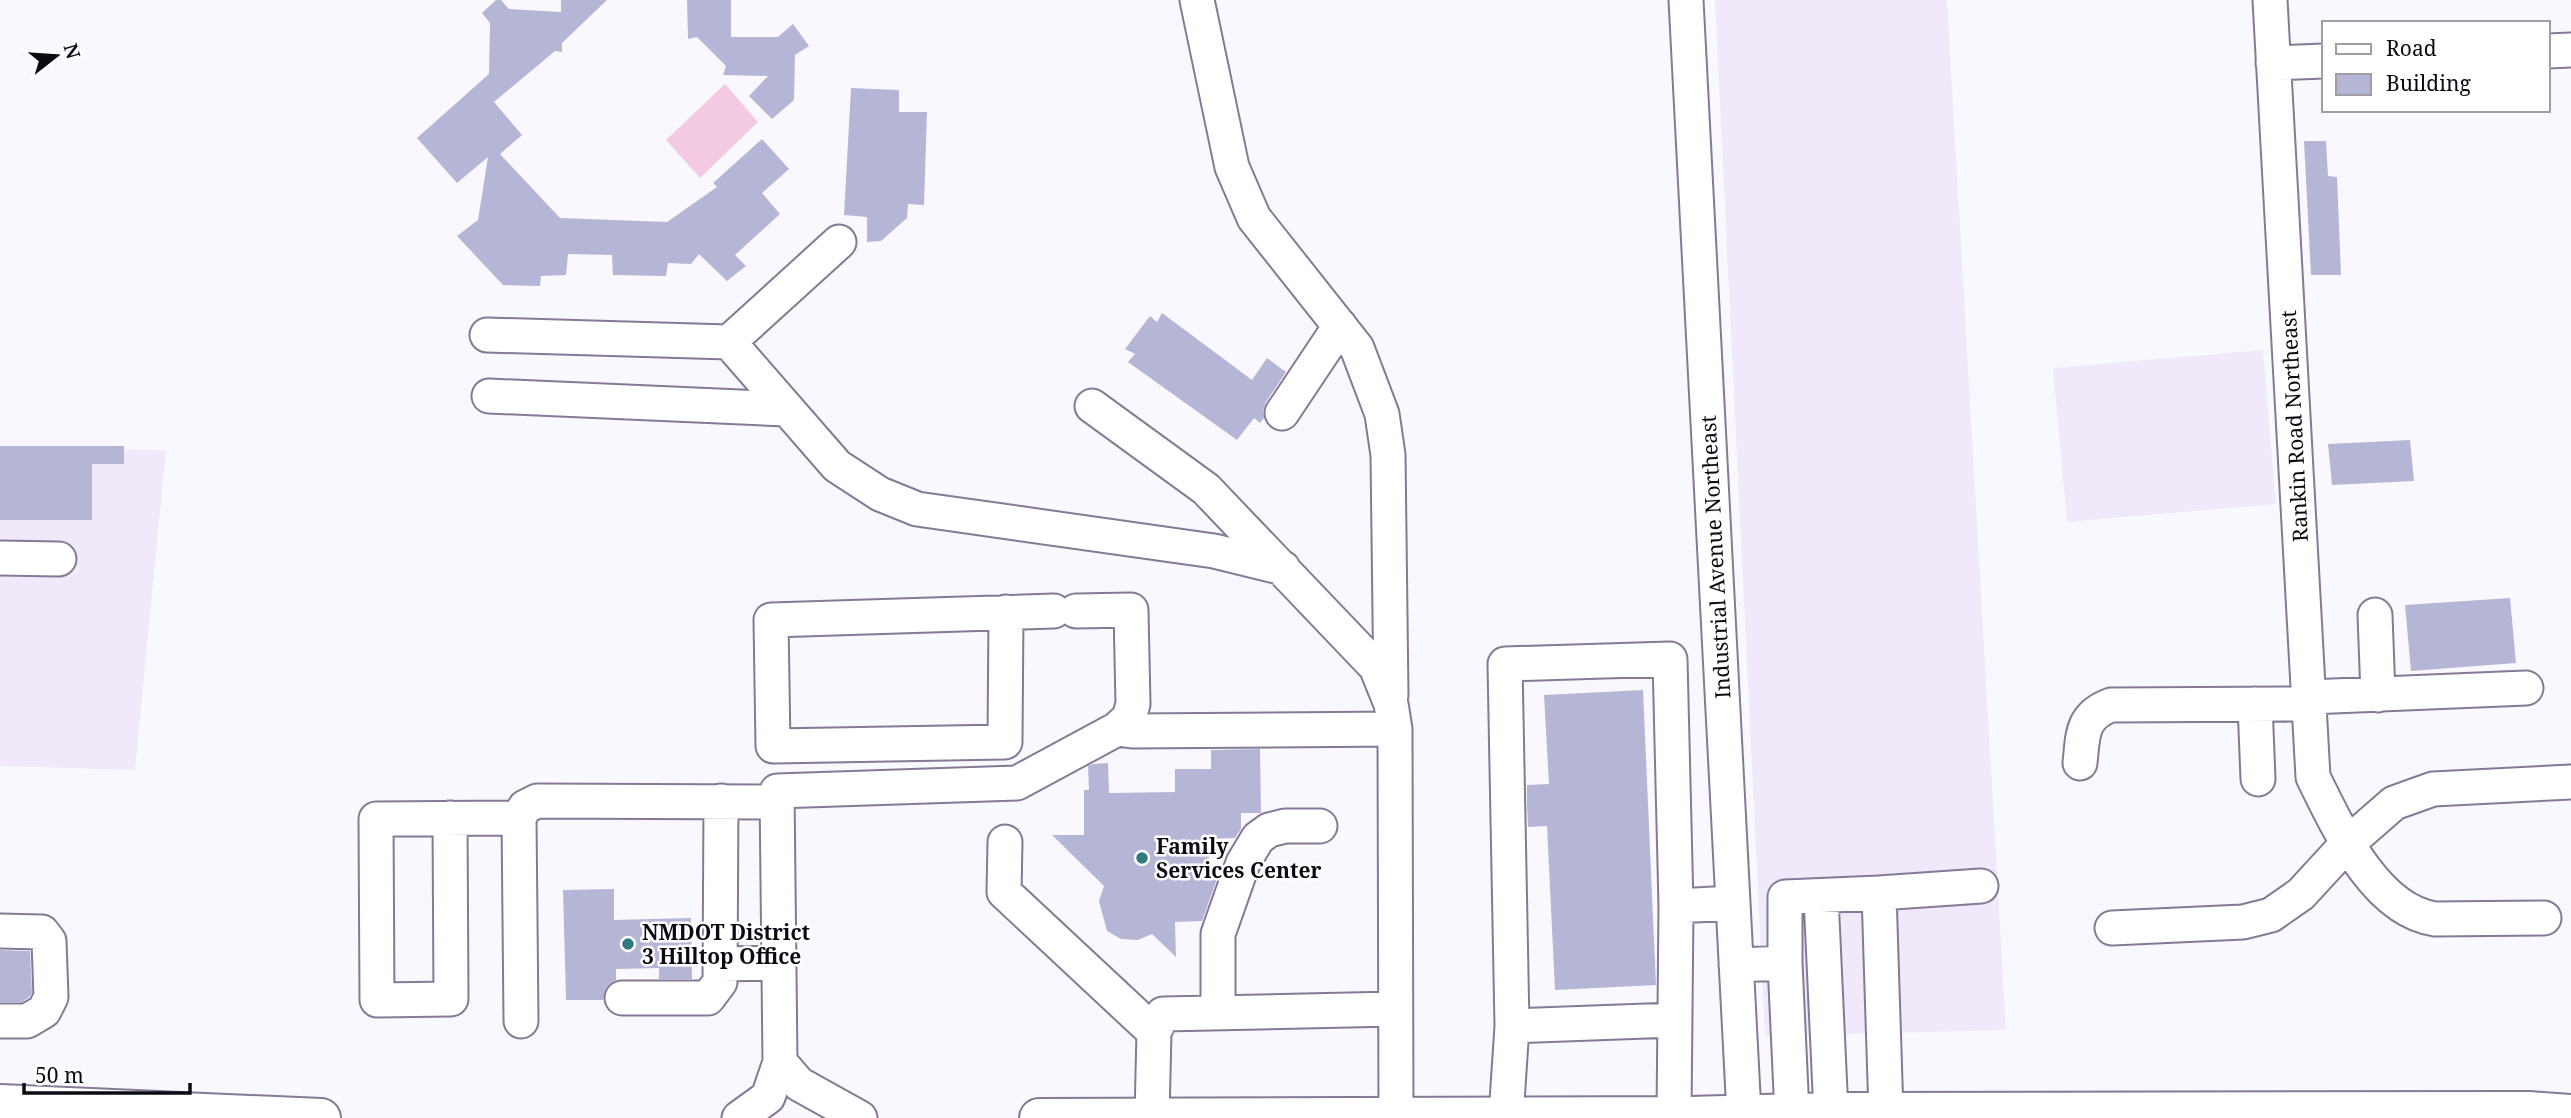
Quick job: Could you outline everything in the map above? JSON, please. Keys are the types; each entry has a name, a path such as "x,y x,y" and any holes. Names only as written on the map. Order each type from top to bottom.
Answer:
{"main road":[{"path":"0,1104 321,1118"},
{"path":"1039,1118 1396,1118 1886,1113 2270,1116 2529,1111 2571,1114"}],"street":[{"path":"1197,0 1232,167 1254,218 1357,348 1382,414 1388,455 1396,1118"},
{"name":"Industrial Avenue Northeast","path":"1686,0 1744,1114"},
{"name":"Rankin Road Northeast","path":"2270,0 2313,777 2347,844 2380,887 2423,917 2544,918"},
{"path":"2550,51 2571,50"},
{"path":"2273,63 2322,61"},
{"path":"488,335 729,342 839,242"},
{"path":"1282,413 1340,326"},
{"path":"729,342 837,466 880,494 917,509 1214,551 1283,568"},
{"path":"489,396 785,409"},
{"path":"1092,406 1206,489 1283,568 1376,667 1393,716"},
{"path":"0,558 59,559"},
{"path":"739,1118 768,1097 780,1062 777,791 1017,783 1117,729 1129,718 1133,704 1131,610 1006,612 771,620 773,746 1006,742 1006,612"},
{"path":"2375,615 2378,695"},
{"path":"1506,1117 1512,1026 1505,664 1670,659 1675,906 1674,1116"},
{"path":"2080,763 2086,723 2091,716 2111,705 2255,704 2526,688"},
{"path":"2255,704 2258,779"},
{"path":"1117,729 1393,716"},
{"path":"2112,929 2243,922 2271,915 2301,894 2347,844 2394,803 2417,793 2433,789 2571,782"},
{"path":"521,1021 519,818 525,807 537,801 777,802"},
{"path":"622,998 708,998 720,982 721,801"},
{"path":"450,818 451,999 377,1000 376,819 450,818 519,818"},
{"path":"1218,1013 1218,934 1243,863 1258,838 1269,830 1285,826 1320,826"},
{"path":"1005,842 1004,892 1154,1032"},
{"path":"1792,1114 1785,963 1785,897 1981,886"},
{"path":"1879,893 1886,1113"},
{"path":"1821,897 1831,1114"},
{"path":"1675,906 1733,903"},
{"path":"0,931 42,932 50,941 51,997 44,1011 27,1021 0,1021"},
{"path":"720,964 779,963"},
{"path":"1736,965 1785,963"},
{"path":"1152,1116 1154,1032 1163,1014 1395,1009"},
{"path":"1512,1026 1674,1020"},
{"path":"780,1062 799,1084 860,1118"}],"shaded area":[{"path":"1715,0 1947,0 2006,1030 1765,1036"},
{"path":"725,84 758,122 700,178 666,140"},
{"path":"2263,350 2276,504 2067,522 2053,368"},
{"path":"0,448 166,450 135,770 0,766"}],"building":[{"path":"496,0 501,0 509,9 561,12 561,0 607,0 562,43 562,52 555,51 494,102 522,135 500,154 560,218 667,222 717,187 713,183 762,139 789,169 762,193 780,214 735,255 746,266 727,281 699,254 691,264 668,263 666,276 613,275 612,255 568,254 566,275 541,276 540,286 503,285 457,236 478,220 488,157 457,183 417,138 489,74 490,23 482,13"},
{"path":"687,0 731,0 731,37 778,37 793,24 809,46 795,55 794,100 772,119 749,96 768,76 723,75 726,66 697,37 688,39"},
{"path":"851,88 899,90 899,112 927,112 924,205 908,204 907,218 881,241 867,242 867,217 844,215"},
{"path":"2304,141 2326,141 2328,176 2337,177 2341,275 2311,275"},
{"path":"1162,313 1252,380 1267,358 1286,372 1266,402 1264,418 1260,423 1254,418 1237,440 1128,362 1135,354 1125,349 1150,316 1157,322"},
{"path":"2410,440 2414,481 2332,485 2328,444"},
{"path":"0,446 124,446 124,464 92,464 92,520 0,520"},
{"path":"2510,598 2516,663 2411,671 2405,605"},
{"path":"1643,690 1656,985 1555,990 1547,826 1528,827 1527,805 1527,785 1549,784 1544,695"},
{"name":"Family Services Center","path":"1260,749 1261,813 1241,813 1241,829 1235,838 1209,839 1209,877 1218,876 1202,921 1175,922 1176,957 1152,934 1138,940 1121,939 1107,931 1099,901 1104,886 1052,835 1084,835 1084,790 1089,790 1088,766 1108,763 1109,793 1175,792 1175,769 1211,769 1211,750"},
{"name":"NMDOT District 3 Hilltop Office","path":"614,889 614,920 691,918 692,979 659,979 659,968 616,969 616,980 606,988 603,1000 566,1000 563,890"},
{"path":"0,950 30,951 32,993 22,1002 0,1002"}],"place":[{"name":"Family Services Center","path":"1142,858"},
{"name":"NMDOT District 3 Hilltop Office","path":"628,944"}]}
